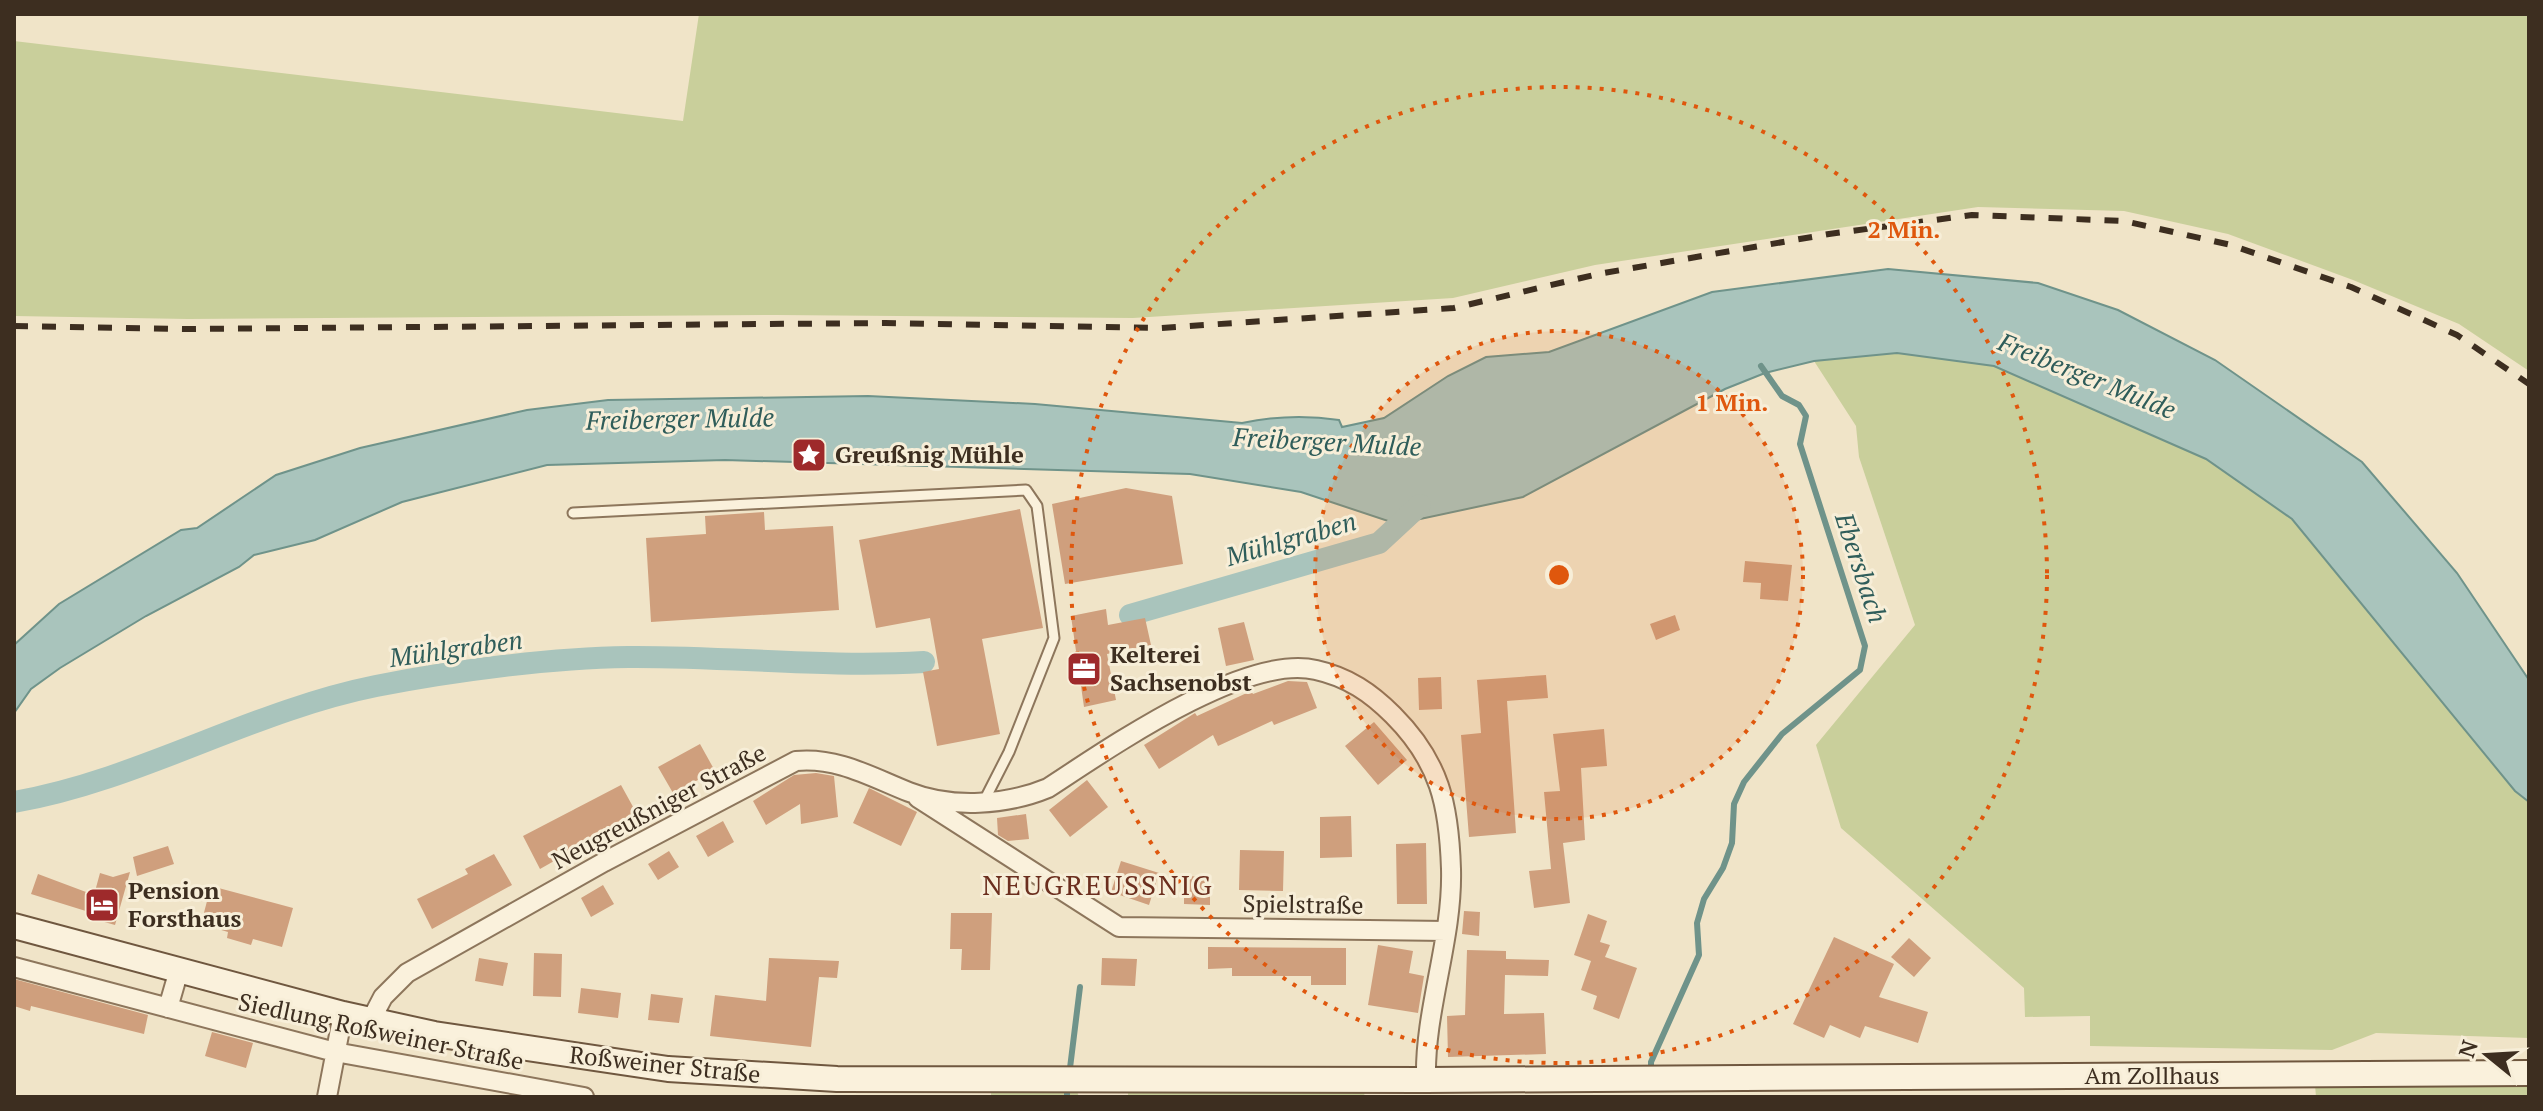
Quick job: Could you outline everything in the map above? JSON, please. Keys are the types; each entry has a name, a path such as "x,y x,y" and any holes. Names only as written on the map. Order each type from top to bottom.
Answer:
{"main road":[{"name":"Roßweiner Straße","path":"14,926 371,1020 514,1048 836,1088 1439,1086"},
{"name":"Am Zollhaus","path":"1439,1086 1653,1078 2529,1073"}],"street":[{"name":"Neugreußniger Straße","path":"371,1020 383,997 407,973 604,862 796,761 818,759 858,770 912,793 947,802 1022,799 1048,788 1208,691 1241,679 1314,669 1367,689 1416,738 1440,781 1447,812 1451,874 1439,1086"},
{"name":"Spielstraße","path":"912,793 1119,927 1446,931"},
{"name":"Siedlung Roßweiner Straße","path":"14,967 335,1052 584,1097"},
{"path":"168,1008 179,970"},
{"path":"327,1097 343,1014"}],"lane":[{"path":"573,513 1026,490 1037,506 1054,638 1009,752 984,801"}],"green space":[{"path":"699,14 2529,14 2529,371 2459,324 2353,280 2228,234 2124,211 1978,207 1595,265 1453,298 1133,318 777,315 188,319 14,316 14,41 683,121"},
{"path":"1897,353 1994,366 2206,459 2292,519 2515,791 2529,802 2529,1038 2376,1033 2332,1050 2090,1046 2090,1016 2025,1017 2024,988 1841,828 1816,745 1915,625 1859,457 1856,426 1814,361"},
{"path":"2529,1084 2529,1097 2316,1097 2315,1085"},
{"path":"991,1090 1077,1091 1079,1097 991,1097"},
{"path":"1365,1090 1364,1097 1128,1097 1128,1091"}],"water":[{"name":"Freiberger Mulde","path":"1888,269 2038,283 2118,310 2215,360 2362,462 2457,573 2529,680 2529,802 2515,791 2292,519 2206,459 1994,366 1897,353 1814,361 1765,373 1725,389 1523,497 1397,524 1301,492 1190,474 725,460 547,465 402,502 315,540 254,555 239,567 146,616 60,668 31,689 14,713 14,645 59,604 181,530 197,528 276,475 360,448 527,410 608,400 868,396 1035,404 1242,423 1315,417 1339,420 1342,427 1384,418 1448,376 1486,357 1549,352 1712,292"}],"building":[{"path":"1126,488 1172,496 1183,564 1065,584 1052,504"},
{"path":"1020,509 1043,628 982,639 1000,734 937,746 923,672 939,669 930,618 876,628 859,540"},
{"path":"764,512 765,530 833,526 839,610 651,622 646,538 706,534 705,516"},
{"path":"1745,561 1792,565 1788,601 1760,599 1761,583 1743,582"},
{"path":"1106,609 1108,625 1145,618 1151,645 1107,654 1116,700 1084,707 1071,616"},
{"path":"1675,615 1680,630 1656,640 1650,624"},
{"path":"1244,622 1254,660 1226,666 1218,628"},
{"path":"1546,675 1548,698 1507,701 1516,833 1469,837 1461,735 1481,733 1477,680"},
{"path":"1441,677 1442,709 1419,710 1418,678"},
{"path":"1288,681 1307,682 1317,708 1274,725 1272,721 1218,746 1213,735 1159,769 1144,745 1195,713 1197,716 1251,691 1253,694"},
{"path":"1374,722 1407,760 1378,785 1345,746"},
{"path":"1604,729 1607,766 1581,768 1585,840 1563,843 1570,903 1534,908 1529,871 1551,869 1544,792 1560,791 1553,734"},
{"path":"700,744 715,771 673,793 658,767"},
{"path":"816,773 834,776 838,817 801,824 800,804 766,825 753,801 794,775"},
{"path":"1087,780 1108,807 1070,837 1049,810"},
{"path":"621,785 637,814 540,869 523,836"},
{"path":"869,788 917,812 901,846 853,823"},
{"path":"1026,814 1029,839 1008,841 998,835 997,818"},
{"path":"1351,816 1352,857 1320,858 1320,817"},
{"path":"723,821 734,842 708,857 696,836"},
{"path":"1426,843 1427,904 1397,904 1396,844"},
{"path":"168,846 174,864 137,876 133,857"},
{"path":"1240,850 1284,851 1283,891 1239,890"},
{"path":"669,851 679,867 658,880 648,864"},
{"path":"494,854 512,885 432,929 417,899 468,874 465,869"},
{"path":"1121,861 1159,873 1149,905 1111,892"},
{"path":"130,872 115,925 87,917 89,912 31,894 38,874 94,895 100,873 113,877"},
{"path":"1184,876 1210,877 1210,905 1184,904"},
{"path":"603,885 614,904 591,917 581,898"},
{"path":"211,886 293,908 282,947 253,939 251,945 227,938 228,932 201,924"},
{"path":"1464,911 1480,912 1479,936 1462,934"},
{"path":"951,913 992,913 990,970 961,970 962,949 950,949"},
{"path":"1588,914 1607,921 1600,942 1610,945 1605,957 1637,968 1619,1019 1593,1009 1597,996 1581,990 1591,961 1574,955"},
{"path":"1834,937 1894,964 1879,997 1928,1012 1918,1043 1865,1026 1860,1038 1830,1025 1824,1038 1793,1024"},
{"path":"1909,938 1931,958 1914,977 1891,957"},
{"path":"1378,945 1413,951 1409,973 1424,976 1418,1013 1368,1005"},
{"path":"1208,947 1346,948 1346,985 1311,985 1311,976 1232,976 1232,968 1208,969"},
{"path":"1467,950 1506,951 1506,959 1549,960 1548,976 1505,975 1504,1014 1544,1013 1546,1054 1448,1057 1447,1016 1465,1015"},
{"path":"534,953 562,954 561,997 533,996"},
{"path":"479,958 508,963 503,986 475,981"},
{"path":"769,958 839,961 837,978 819,977 811,1047 710,1036 715,995 766,1001"},
{"path":"1102,958 1137,959 1135,986 1101,985"},
{"path":"14,979 148,1015 144,1034 31,1006 30,1011 14,1006"},
{"path":"581,988 621,993 618,1018 578,1013"},
{"path":"651,994 683,998 679,1023 648,1020"},
{"path":"212,1032 253,1043 246,1068 205,1056"}],"waterway":[{"name":"Ebersbach","path":"1651,1073 1651,1062 1699,955 1697,923 1704,899 1723,868 1732,843 1734,804 1744,782 1782,734 1860,670 1865,646 1800,444 1806,416 1799,405 1782,396 1761,366"},
{"name":"Mühlgraben","path":"1130,615 1379,543 1420,505"},
{"name":"Mühlgraben","path":"14,802 106,778 330,697 436,675 501,666 628,657 850,664 924,662"},
{"path":"1070,1068 1080,987"},
{"path":"1067,1092 1067,1097"}],"railway":[{"path":"14,326 187,329 885,323 1161,328 1454,308 1598,274 1829,234 1972,215 2124,221 2231,245 2351,287 2457,335 2529,384"}],"place":[{"name":"Greußnig Mühle","path":"809,455"},
{"name":"Kelterei Sachsenobst","path":"1084,669"},
{"name":"Pension Forsthaus","path":"102,905"}],"district":[{"name":"NEUGREUSSNIG","path":"1098,885"}]}
